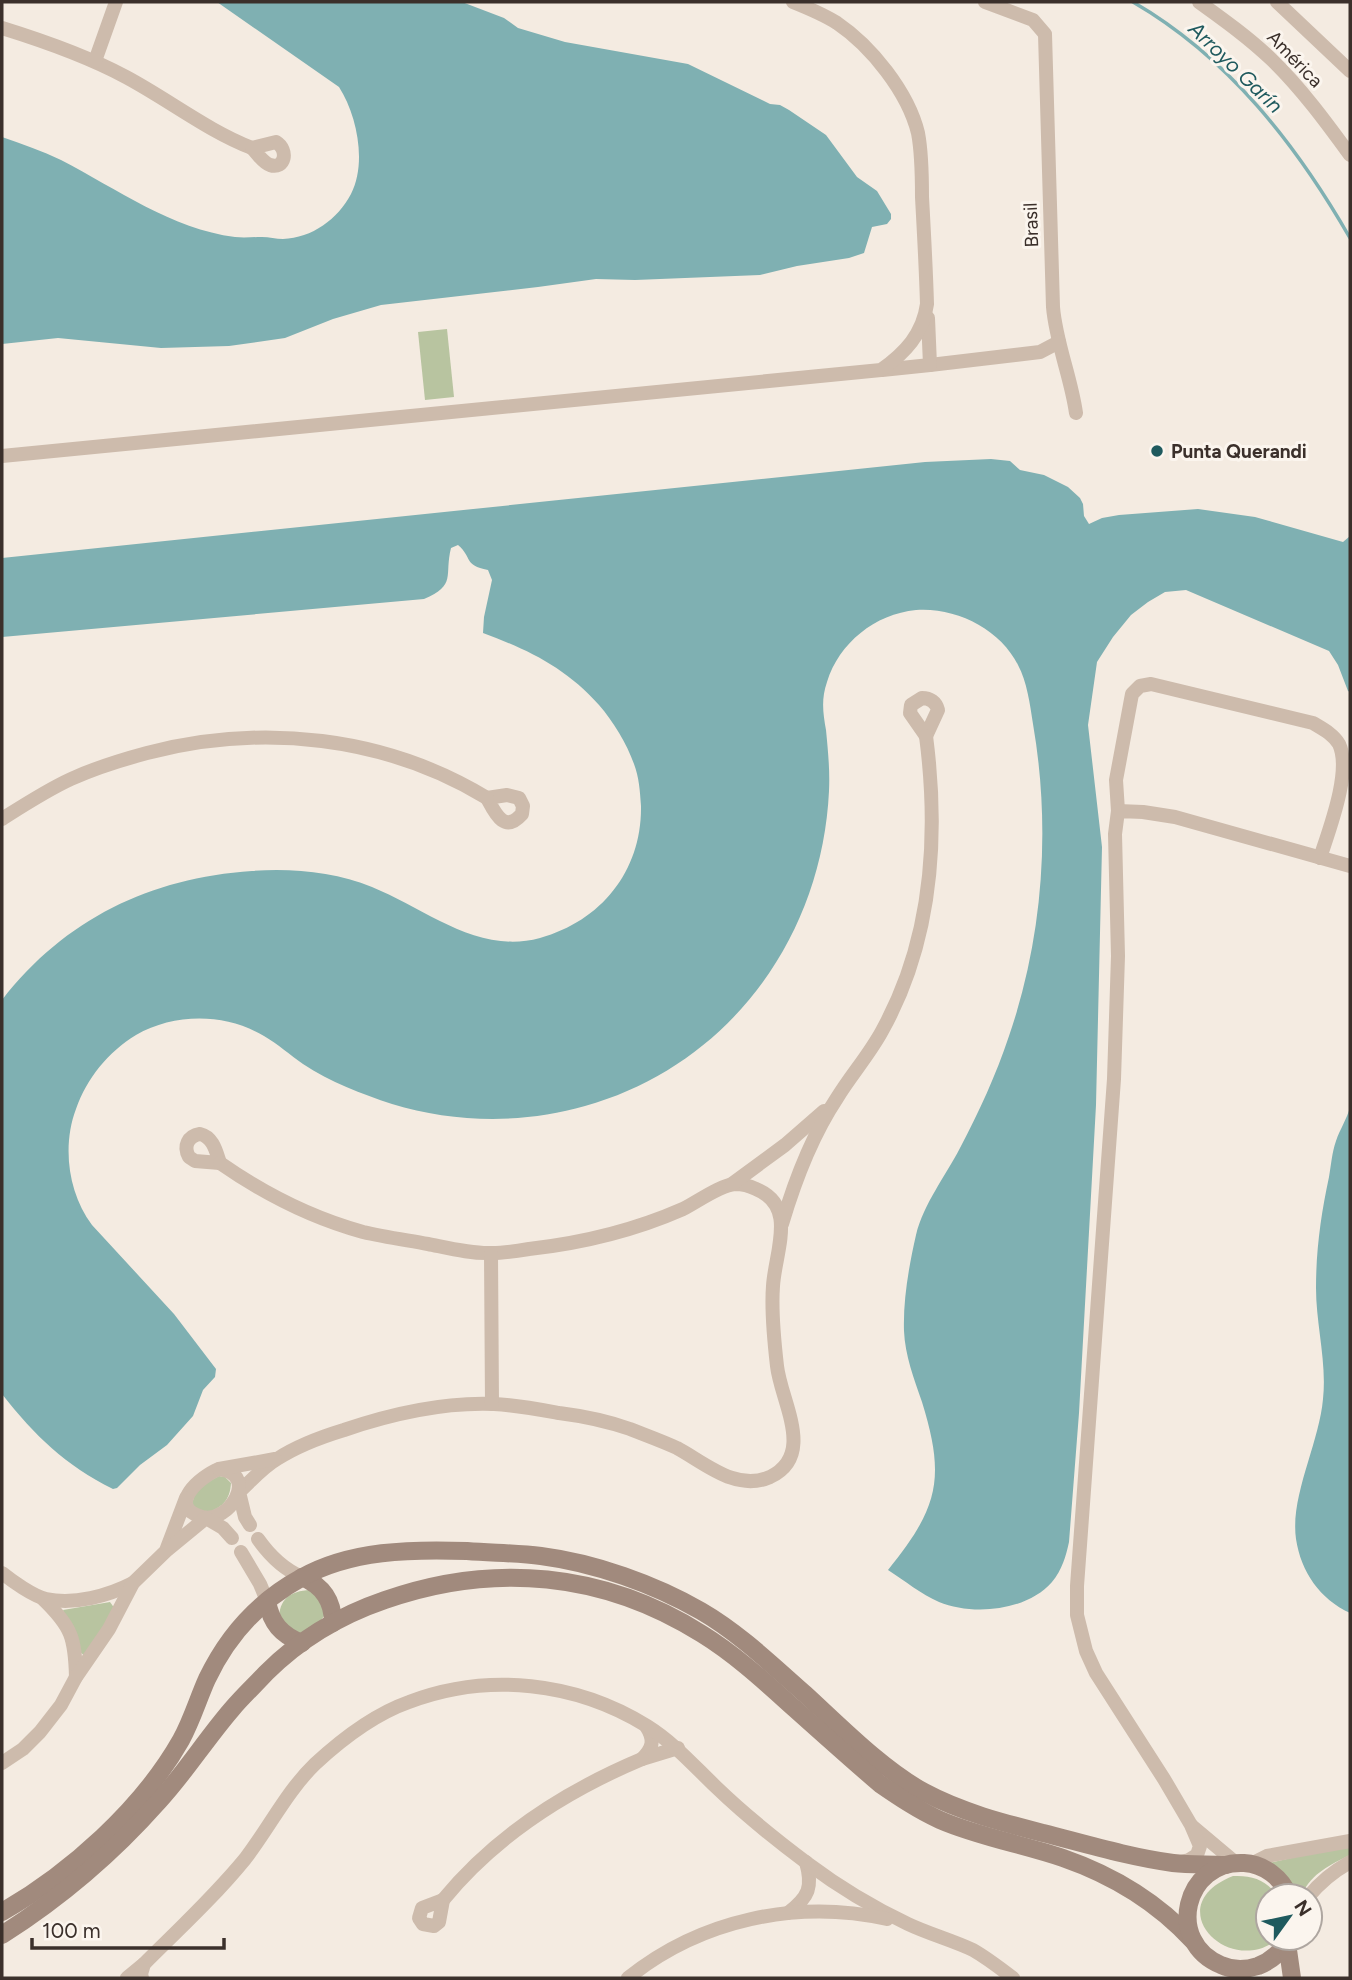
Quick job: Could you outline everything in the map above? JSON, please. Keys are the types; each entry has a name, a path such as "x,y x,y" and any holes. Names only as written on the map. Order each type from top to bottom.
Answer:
{"street":[{"path":"95,61 116,2"},
{"path":"793,2 835,22 855,36 893,81 912,117 919,144 930,365"},
{"name":"Brasil","path":"985,2 1034,20 1045,34 1053,307 1055,329 1076,413"},
{"name":"América","path":"1199,2 1229,23 1271,59 1306,97 1350,155"},
{"name":"América","path":"1277,2 1350,71"},
{"path":"2,28 95,61 229,138 253,148"},
{"path":"881,370 893,362 919,332 927,304"},
{"path":"2,456 930,365 1040,352 1059,342"},
{"path":"1176,1863 1197,1855 1200,1846 1164,1779 1096,1673 1086,1651 1077,1615 1114,1079 1118,956 1115,834 1118,811 1115,780 1132,694 1140,686 1151,684 1313,723 1329,732 1339,745 1345,763 1338,802 1320,858"},
{"path":"43,1599 69,1601 121,1590 133,1583 206,1518 231,1506 239,1492 277,1459 318,1438 400,1414 441,1407 492,1404 584,1417 625,1428 675,1447 739,1482 756,1481 782,1469 792,1457 795,1447 777,1371 772,1288 782,1226 804,1158 837,1097 881,1032 899,996 919,936 930,873 932,825 931,777 926,736"},
{"path":"2,819 73,778 120,760 175,746 225,738 326,740 371,749 415,762 448,776 487,798"},
{"path":"1118,811 1175,817 1350,866"},
{"path":"220,1163 246,1181 289,1204 361,1231 491,1254 568,1245 615,1234 664,1217 732,1184 759,1166 837,1097"},
{"path":"732,1184 751,1186 766,1193 781,1214 782,1226"},
{"path":"491,1254 492,1404"},
{"path":"167,1550 186,1498 198,1481 219,1469 277,1459"},
{"path":"219,1469 230,1472 239,1484 245,1517 250,1525"},
{"path":"186,1498 188,1509 223,1528 232,1538"},
{"path":"258,1539 269,1555 289,1571 311,1581 326,1595 333,1613 333,1623"},
{"path":"2,1912 59,1873 108,1832 137,1802 181,1739 220,1654 238,1629 267,1601 302,1577 336,1563 391,1553 452,1551 542,1556 621,1575 661,1590 703,1612 743,1640 897,1776 927,1794 1026,1829 1176,1863 1238,1864 1270,1872 1280,1882"},
{"path":"241,1552 260,1584 274,1623 281,1632 302,1643"},
{"path":"251,1568 269,1555"},
{"path":"2,1573 43,1599 61,1617 71,1634 75,1650 76,1678"},
{"path":"2,1935 63,1893 121,1841 160,1801 232,1708 269,1670 302,1643 359,1609 410,1591 476,1578 518,1577 558,1580 595,1587 665,1613 701,1633 743,1662 880,1784 904,1801 942,1821 1061,1857 1117,1881 1175,1922 1214,1962 1240,1969 1254,1967 1267,1962 1279,1952"},
{"path":"2,1763 23,1749 61,1705 109,1629 133,1583"},
{"path":"127,1978 143,1971 231,1875 313,1766 359,1730 409,1702 494,1684 556,1689 583,1696 646,1725 678,1748 716,1787 806,1862 857,1898 910,1925 975,1951 1013,1978"},
{"path":"642,1759 653,1743 652,1734 646,1725"},
{"path":"443,1900 497,1845 537,1814 580,1788 642,1759 678,1748"},
{"path":"1191,1825 1238,1864"},
{"path":"1218,1978 1189,1928 1189,1902 1202,1879 1212,1871 1267,1856 1350,1841"},
{"path":"1321,1882 1350,1861"},
{"path":"788,1913 804,1899 809,1888 810,1876 806,1862"},
{"path":"823,1911 835,1900 837,1894 834,1882"},
{"path":"628,1978 654,1959 696,1937 741,1921 788,1913 823,1911 867,1915 910,1925"},
{"path":"1289,1952 1292,1978"}],"green space":[{"path":"447,329 454,397 425,400 418,332"},
{"path":"219,1476 225,1477 231,1483 224,1502 217,1509 206,1513 191,1506 197,1488"},
{"path":"310,1590 319,1595 325,1615 307,1631 293,1632 279,1620 281,1607 291,1594"},
{"path":"110,1602 115,1609 86,1657 80,1652 63,1610"},
{"path":"1350,1845 1350,1855 1322,1870 1310,1882 1285,1882 1269,1863"},
{"path":"1233,1876 1246,1876 1262,1882 1254,1882 1254,1949 1240,1950 1223,1945 1209,1934 1201,1920 1201,1904 1211,1889"}],"water":[{"path":"217,2 462,2 504,18 518,28 565,42 688,64 770,104 780,105 826,135 857,177 877,191 891,214 891,219 887,224 872,227 864,253 760,275 596,279 381,305 333,319 285,338 229,346 161,348 58,338 2,344 2,137 61,160 167,217 212,233 238,237 294,238 323,226 346,203 356,182 359,154 351,111 339,87"},
{"path":"991,459 1010,461 1020,470 1044,475 1068,487 1080,498 1084,516 1089,524 1119,515 1198,509 1255,517 1343,542 1350,536 1350,692 1329,651 1186,590 1165,592 1131,615 1097,662 1088,725 1102,847 1096,1105 1069,1542 1063,1563 1052,1582 1041,1592 1014,1605 967,1609 932,1599 888,1570 918,1528 927,1510 935,1473 929,1429 910,1367 905,1340 906,1295 913,1247 924,1212 974,1121 1009,1036 1030,960 1040,882 1042,803 1039,763 1024,679 1010,652 1000,641 975,623 946,612 916,610 886,617 861,633 840,655 827,682 823,700 829,791 822,845 808,897 786,945 758,989 723,1028 682,1061 636,1087 561,1112 513,1118 464,1118 416,1110 358,1092 313,1070 264,1036 233,1023 200,1019 167,1023 136,1035 116,1049 92,1076 72,1123 69,1154 77,1199 92,1225 174,1314 216,1369 215,1377 203,1390 193,1416 167,1445 140,1465 117,1488 113,1489 80,1470 39,1436 2,1394 2,1000 27,971 82,925 112,908 179,883 252,871 298,871 343,878 372,887 474,935 517,942 540,938 582,919 614,890 634,851 641,806 636,769 631,756 599,705 560,670 516,646 483,633 492,580 488,570 471,563 458,545 451,548 445,584 424,599 2,637 2,558 925,462"},
{"path":"1350,1107 1350,1613 1321,1592 1307,1573 1296,1539 1295,1522 1323,1399 1324,1371 1316,1288 1320,1232 1334,1150"}],"waterway":[{"name":"Arroyo Garín","path":"1133,2 1199,49 1257,105 1307,169 1350,238"}],"place":[{"name":"Punta Querandi","path":"1157,451"}]}
